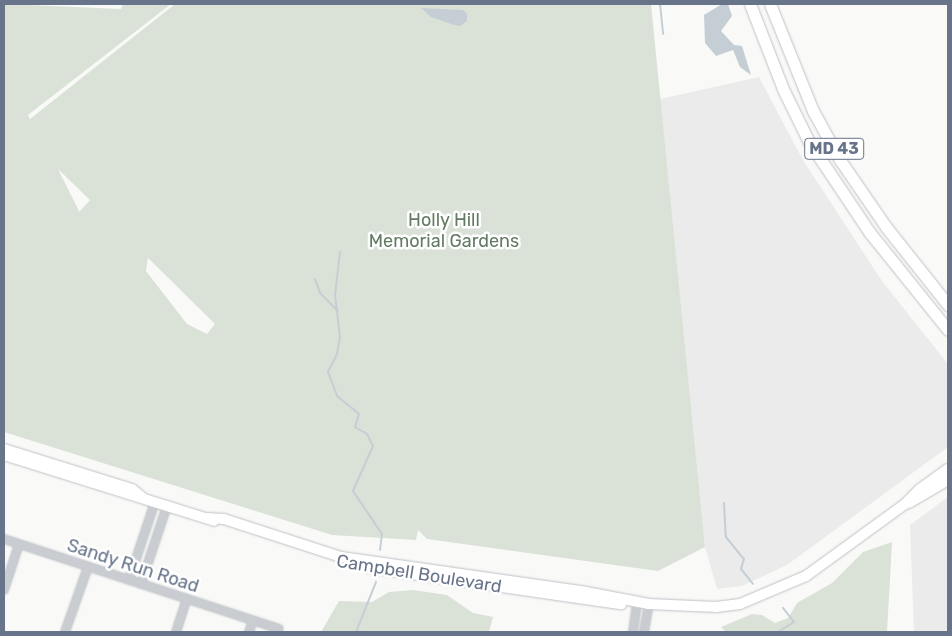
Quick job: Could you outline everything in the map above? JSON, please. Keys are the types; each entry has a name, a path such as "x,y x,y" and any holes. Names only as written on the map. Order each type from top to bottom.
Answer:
{"main road":[{"name":"MD 43","path":"750,4 783,88 809,142 870,233 948,330"},
{"name":"MD 43","path":"770,4 813,111 840,160 886,227 948,305"}],"street":[{"name":"Campbell Boulevard","path":"4,450 132,489 144,498"},
{"name":"Campbell Boulevard","path":"4,455 207,518 349,565 619,604 637,602 716,607 740,604 772,593 806,576 905,504 920,488 948,468"},
{"name":"Campbell Boulevard","path":"905,504 925,496 948,480"},
{"path":"129,580 154,502"},
{"path":"141,584 167,506"},
{"name":"Sandy Run Road","path":"4,539 279,629"},
{"path":"4,590 19,544"},
{"path":"65,632 88,567"},
{"path":"176,632 187,599"},
{"path":"633,632 637,602"},
{"path":"644,632 648,604"},
{"path":"249,632 253,621"}],"shaded area":[{"path":"722,4 728,4 732,16 721,31 734,45 742,46 751,75 740,67 733,50 716,56 705,43 704,15"},
{"path":"421,8 463,10 467,14 467,21 460,26 454,25 431,17"},
{"path":"759,77 803,160 882,281 948,364 948,447 787,565 742,586 717,589 705,547 660,99"},
{"path":"948,497 948,632 914,632 910,525"}],"green space":[{"name":"Holly Hill Memorial Gardens","path":"4,4 121,9 123,4 171,4 28,115 30,119 175,4 651,4 705,547 658,571 427,539 418,530 416,540 332,535 4,432","holes":["58,169 90,200 79,212 79,211","148,258 215,324 207,334 187,324 146,271"]},
{"path":"892,542 887,632 726,632 721,627 752,614 762,615 775,623 788,618 797,603 832,583 863,552"},
{"path":"413,590 447,595 473,613 493,617 489,632 321,632 339,601 372,602 389,592"}],"waterway":[{"path":"660,4 663,34"},
{"path":"340,252 335,295 340,337 337,354 328,372 337,396 359,414 355,427 367,434 373,446 353,491 382,534 380,550"},
{"path":"315,279 320,293 338,311"},
{"path":"724,503 726,537 744,559 741,569 753,584"},
{"path":"356,632 376,582"},
{"path":"778,632 794,622 783,608"}]}
